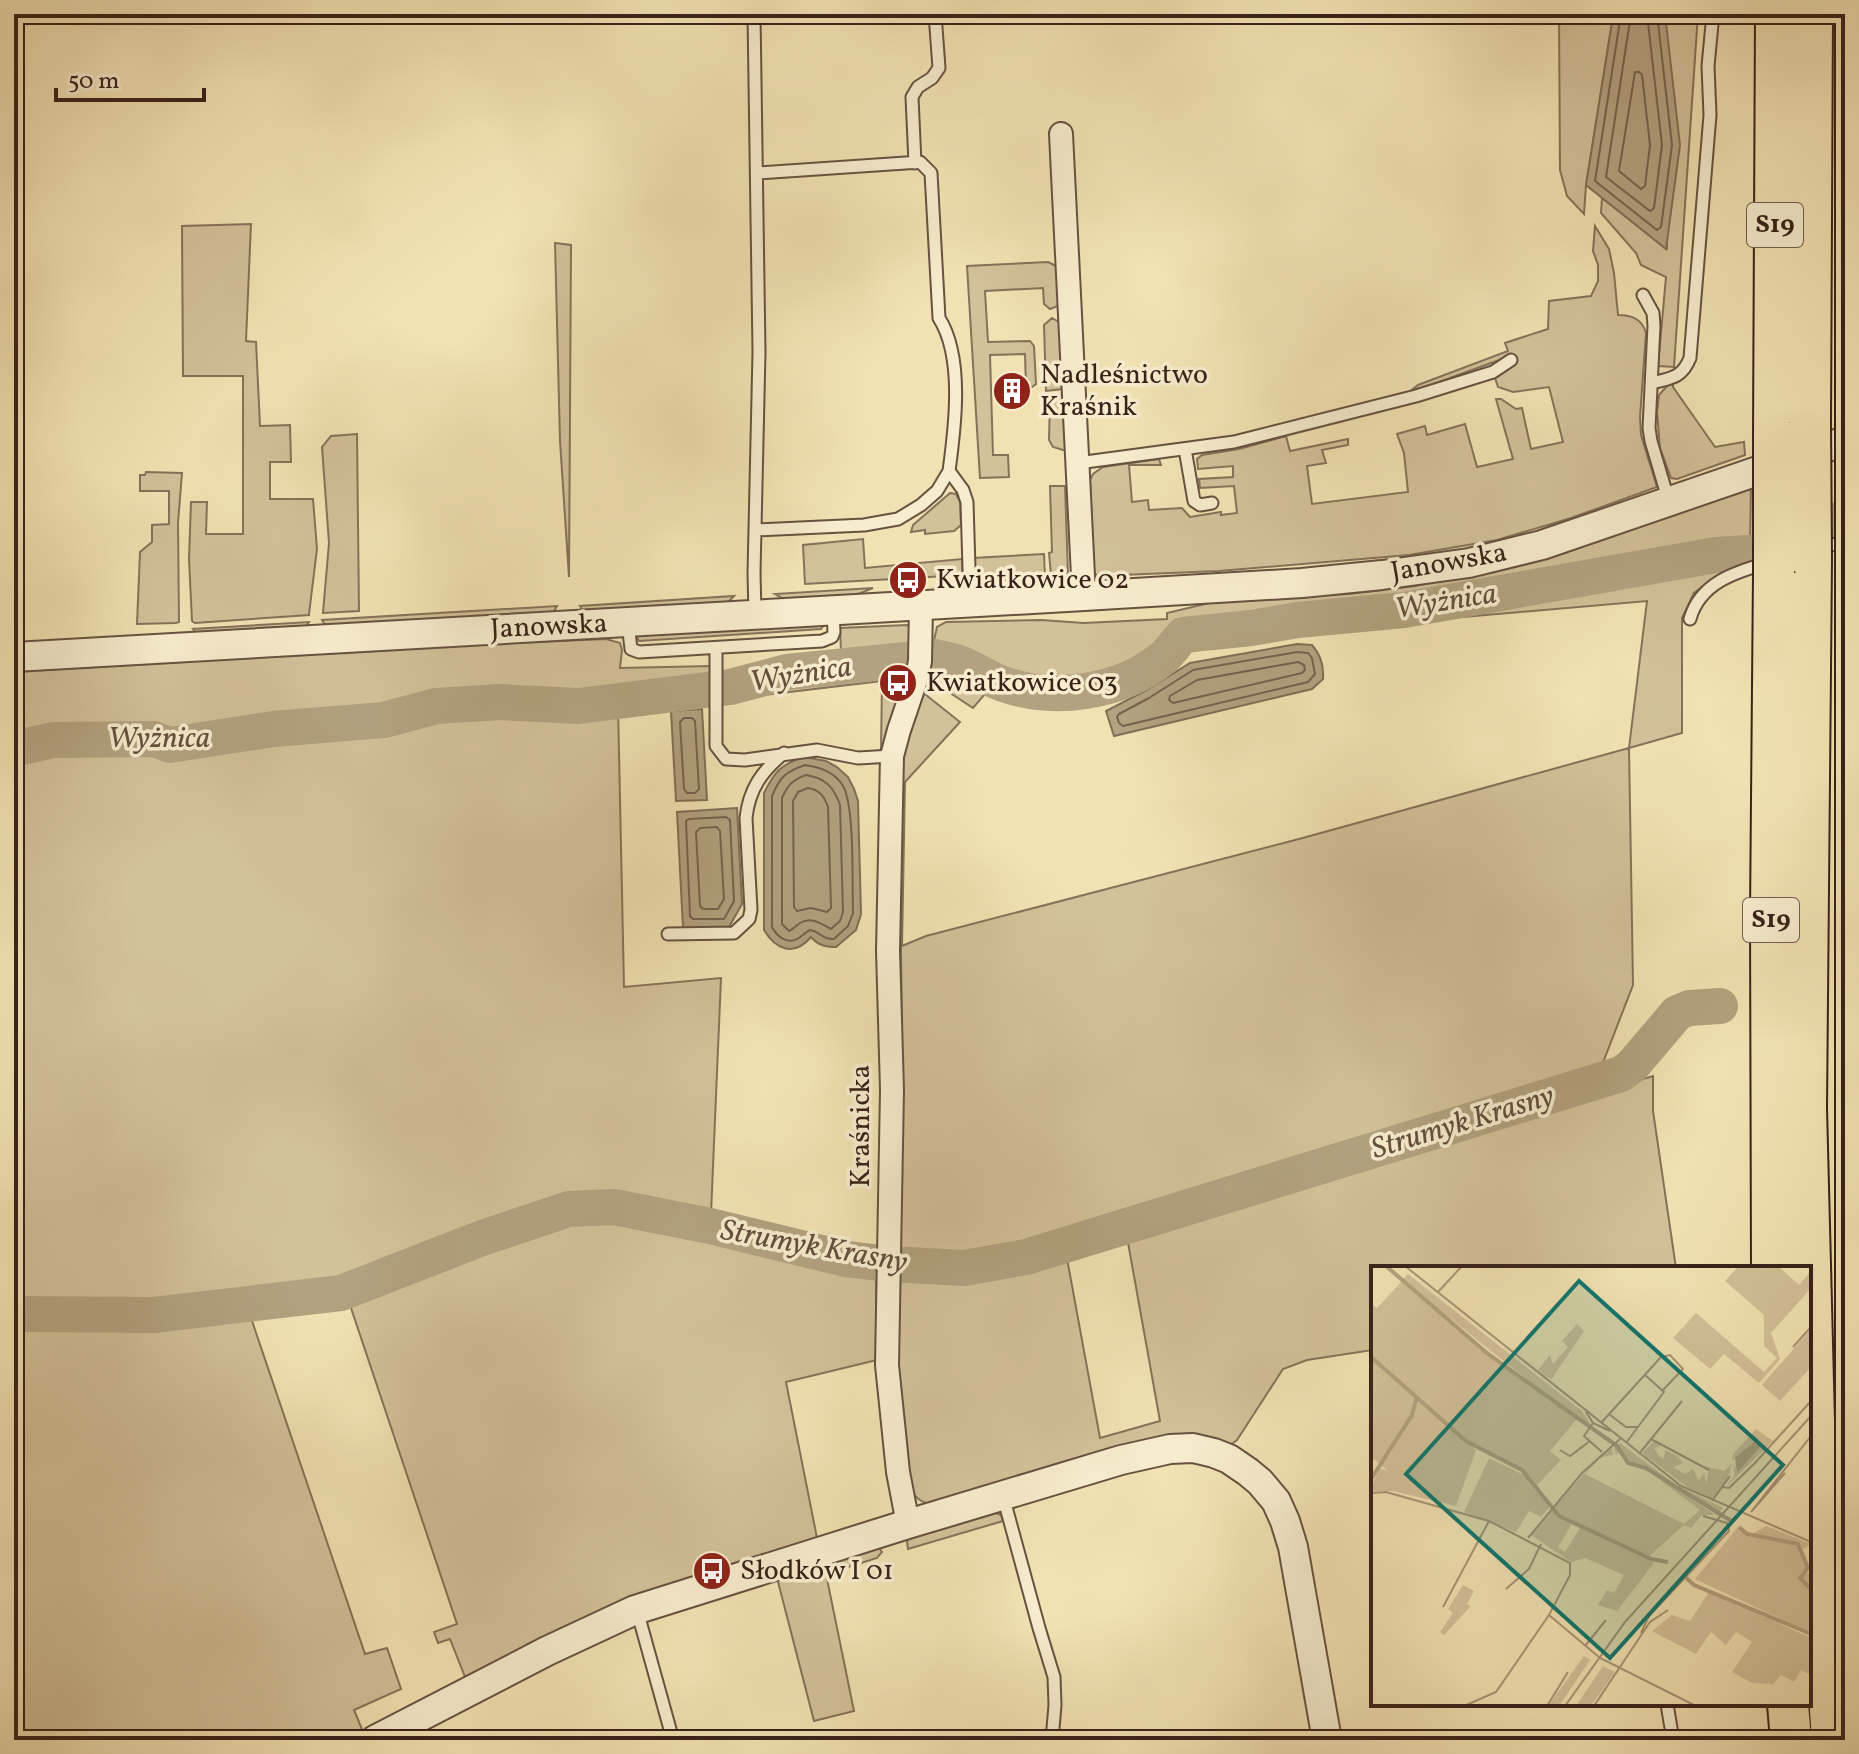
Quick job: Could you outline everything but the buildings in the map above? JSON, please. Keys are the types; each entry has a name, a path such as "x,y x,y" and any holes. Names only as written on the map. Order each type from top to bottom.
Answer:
{"highway":[{"name":"S19","path":"1772,1266 1788,1051 1803,557 1792,429 1776,14"},
{"name":"S19","path":"1792,429 1812,14"},
{"name":"S19","path":"1788,1051 1803,1266"},
{"name":"S19","path":"1811,1378 1832,1740"},
{"path":"1788,1706 1791,1740"}],"street":[{"path":"1061,134 1084,596"},
{"name":"Janowska","path":"14,657 1302,583 1441,568 1522,551 1845,441"},
{"name":"Kraśnicka","path":"908,1524 898,1472 887,1365 892,1090 888,951 892,756 917,677 921,605"},
{"path":"375,1740 547,1651 635,1610 1121,1460 1170,1449 1193,1448 1229,1459 1260,1482 1276,1501 1293,1547 1327,1740"}],"lane":[{"path":"754,14 759,352 755,615"},
{"path":"915,163 912,97 918,87 932,78 939,68 935,14"},
{"path":"1652,383 1681,374 1690,358 1710,115 1708,66 1713,14"},
{"path":"755,530 864,525 898,519 937,491 949,471 956,411 951,345 947,330 939,318 931,173 920,162 757,173"},
{"path":"1643,295 1653,313 1654,326 1649,428 1669,502"},
{"path":"1078,463 1234,442 1416,396 1493,372 1511,360"},
{"path":"1185,449 1194,501 1200,505 1212,503"},
{"path":"949,471 963,490 967,502 970,602"},
{"path":"1690,619 1693,606 1715,584 1743,570 1803,557"},
{"path":"628,622 631,649 636,652 716,648 828,640 834,632 832,610"},
{"path":"716,648 716,746 726,759 745,760 817,750 858,758 892,756"},
{"path":"668,934 734,933 749,919 747,802 754,784 784,753"},
{"path":"1003,1495 1054,1677 1052,1740"},
{"path":"635,1610 673,1740"},
{"path":"1667,1706 1673,1740"}],"shaded area":[{"path":"1559,14 1698,14 1674,367 1658,366 1666,277 1641,265 1636,253 1601,213 1602,198 1667,248 1665,15 1613,17 1584,214 1567,196 1560,170"},
{"path":"251,224 246,341 256,342 260,426 290,425 291,462 270,462 270,499 313,499 317,549 309,615 195,623 192,621 189,559 191,502 207,502 206,534 243,534 243,376 183,376 182,226"},
{"path":"1595,226 1609,249 1618,315 1636,319 1646,333 1641,435 1657,487 1497,540 1409,555 1219,571 1097,576 1094,572 1090,480 1103,467 1159,459 1161,465 1129,465 1132,502 1148,500 1149,510 1182,508 1190,517 1237,513 1234,486 1200,488 1199,479 1233,477 1233,466 1198,469 1197,459 1202,455 1286,436 1290,451 1348,439 1348,445 1322,450 1326,463 1307,466 1312,504 1408,492 1404,453 1397,434 1425,426 1427,435 1465,424 1477,467 1513,459 1496,399 1516,409 1522,408 1531,449 1563,442 1549,387 1513,392 1498,387 1495,378 1510,356 1413,389 1508,351 1505,343 1548,329 1549,301 1591,296 1598,281 1598,265 1593,251"},
{"path":"555,243 571,245 569,577 560,441"},
{"path":"1048,262 1058,267 1060,305 1050,309 1044,304 1043,288 985,291 988,342 1030,341 1034,346 1036,384 1026,387 1025,354 990,355 993,455 1008,455 1009,477 980,478 967,266"},
{"path":"1052,318 1059,322 1063,389 1046,391 1044,325"},
{"path":"1673,384 1715,447 1744,442 1745,455 1677,479 1671,478 1660,448 1657,412 1659,395"},
{"path":"1064,395 1066,451 1053,447 1049,440 1050,396"},
{"path":"357,434 359,611 323,613 329,543 322,447 331,436"},
{"path":"146,472 182,473 178,523 179,622 176,623 137,624 140,552 152,542 152,525 169,524 169,491 140,491 140,475"},
{"path":"1751,485 1750,550 1713,552 1403,607 1181,633 1164,655 1145,668 1107,684 1066,690 1025,687 1000,680 957,660 931,654 937,627 946,622 1041,620 1084,623 1167,619 1167,613 1226,599 1348,594 1415,586 1509,567"},
{"path":"1050,486 1065,486 1068,574 1051,575"},
{"path":"950,493 956,494 960,502 961,525 954,531 911,532 913,525"},
{"path":"863,539 865,568 962,559 963,575 805,584 803,545"},
{"path":"1044,554 1045,577 980,582 972,578 973,558"},
{"path":"1743,559 1743,564 1724,571 1694,593 1682,618 1682,733 1629,748 1647,601 1200,642 1158,670 1184,640 1408,613"},
{"path":"873,588 851,597 784,599 775,594"},
{"path":"734,596 727,603 583,611 580,606"},
{"path":"557,606 553,613 326,627 322,620"},
{"path":"309,622 305,628 197,634 193,629"},
{"path":"823,623 821,629 639,641 636,636 639,634"},
{"path":"911,627 912,657 787,669 722,685 721,675 779,658 841,651 840,628"},
{"path":"606,639 620,643 620,668 711,666 710,686 577,702 501,696 438,701 383,716 271,724 171,741 157,734 55,735 14,743 14,672"},
{"path":"931,662 960,669 991,687 973,708 926,677"},
{"path":"912,663 887,731 884,751 881,752 882,681 722,700 722,690 788,674"},
{"path":"921,691 960,722 905,782 902,946 926,936 1299,839 1629,748 1633,985 1597,1078 1025,1254 964,1266 898,1261 902,1037 899,772"},
{"path":"498,705 578,708 618,705 624,987 721,978 711,1214 618,1199 581,1197 549,1206 346,1282 172,1304 14,1302 14,754 49,747 153,744 172,750 277,733 376,725 449,710"},
{"path":"1653,1076 1653,1111 1676,1266 1371,1266 1371,1350 1307,1360 1283,1369 1237,1440 1229,1446 928,1504 918,1499 909,1484 899,1384 899,1271 964,1274 1066,1253 1100,1438 1160,1421 1127,1237 1347,1167"},
{"path":"572,1217 615,1218 709,1238 710,1230 847,1263 876,1267 877,1360 786,1382 818,1543 467,1682 450,1639 438,1643 434,1632 457,1624 348,1299"},
{"path":"250,1315 365,1654 387,1648 401,1689 354,1710 364,1734 353,1740 14,1740 14,1320 157,1323"},
{"path":"996,1513 1001,1515 1003,1521 908,1549 908,1539"},
{"path":"879,1548 882,1552 877,1558 826,1574 854,1711 814,1721 777,1578"}],"water":[{"path":"1665,14 1680,145 1666,249 1586,185 1613,16"},
{"path":"1297,644 1312,645 1321,661 1323,679 1312,689 1114,736 1106,711 1190,663"},
{"path":"702,709 707,800 676,801 671,711"},
{"path":"804,757 826,761 837,767 848,777 858,801 861,914 856,930 836,947 822,945 811,937 798,947 786,948 774,942 764,930 764,793 779,770"},
{"path":"737,808 742,904 729,927 683,928 677,812"}],"waterway":[{"name":"Wyżnica","path":"14,749 53,740 154,739 170,745 273,729 384,720 436,706 500,702 579,706 730,687 787,672 935,657 959,663 997,682 1023,689 1065,693 1086,691 1146,670 1166,656 1183,635 1404,610 1716,555 1765,552 1802,530 1845,518"},
{"name":"Strumyk Krasny","path":"14,1314 154,1315 341,1293 482,1238 569,1209 614,1207 710,1226 846,1259 889,1264 964,1268 1026,1257 1621,1074 1632,1066 1677,1013 1689,1008 1720,1006"}],"place":[{"name":"Nadleśnictwo Kraśnik","path":"1012,391"},
{"name":"Kwiatkowice 02","path":"908,580"},
{"name":"Kwiatkowice 03","path":"898,683"},
{"name":"Słodków I 01","path":"712,1571"}]}
